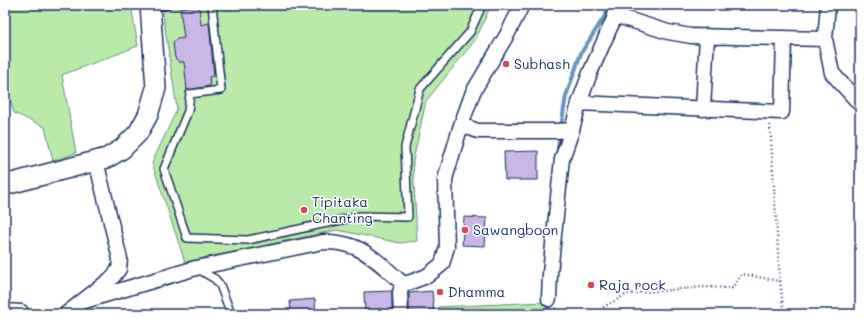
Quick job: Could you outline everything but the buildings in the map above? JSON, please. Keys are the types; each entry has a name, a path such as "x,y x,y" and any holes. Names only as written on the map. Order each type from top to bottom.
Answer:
{"street":[{"path":"81,302 196,268 304,244 323,242 336,242 354,247 382,265 402,283 408,283 427,276 442,264 447,247 445,179 460,125 473,92 508,33 522,5"},
{"path":"828,5 825,39 832,73 860,104"},
{"path":"5,185 106,158 122,149 138,133 148,115 156,88 155,6"},
{"path":"549,299 550,273 562,159 572,130 578,103 617,10 668,32 691,36 825,39"},
{"path":"703,109 707,36"},
{"path":"578,103 782,112 784,38"},
{"path":"460,125 478,131 572,130"},
{"path":"66,314 112,278 119,269 120,259 96,161"},
{"path":"401,314 400,293 402,283"},
{"path":"5,311 21,312 22,314"}],"lane":[{"path":"212,5 222,90 190,94 188,111 164,169 187,238 248,240 360,216 408,217 405,148 420,89 470,32 482,5"},
{"path":"196,268 215,279 220,286 231,314"}],"path":[{"path":"770,111 780,281 784,314"},
{"path":"599,314 602,308 627,294 703,287 732,288 742,274 780,281"}],"green space":[{"path":"5,5 131,5 138,46 62,75 76,153 53,161 45,127 14,113 5,83"},
{"path":"163,5 491,5 476,39 426,101 413,161 417,241 400,243 337,230 185,262 152,163 177,109 164,22"},
{"path":"544,302 552,314 438,314 438,307"}],"waterway":[{"path":"561,127 566,96 581,53 612,5"},
{"path":"557,155 560,134"},
{"path":"544,301 552,314"}],"place":[{"name":"Subhash","path":"506,64"},
{"name":"Tipitaka Chanting","path":"304,210"},
{"name":"Sawangboon","path":"465,230"},
{"name":"Raja rock","path":"591,285"},
{"name":"Dhamma","path":"440,292"}]}
